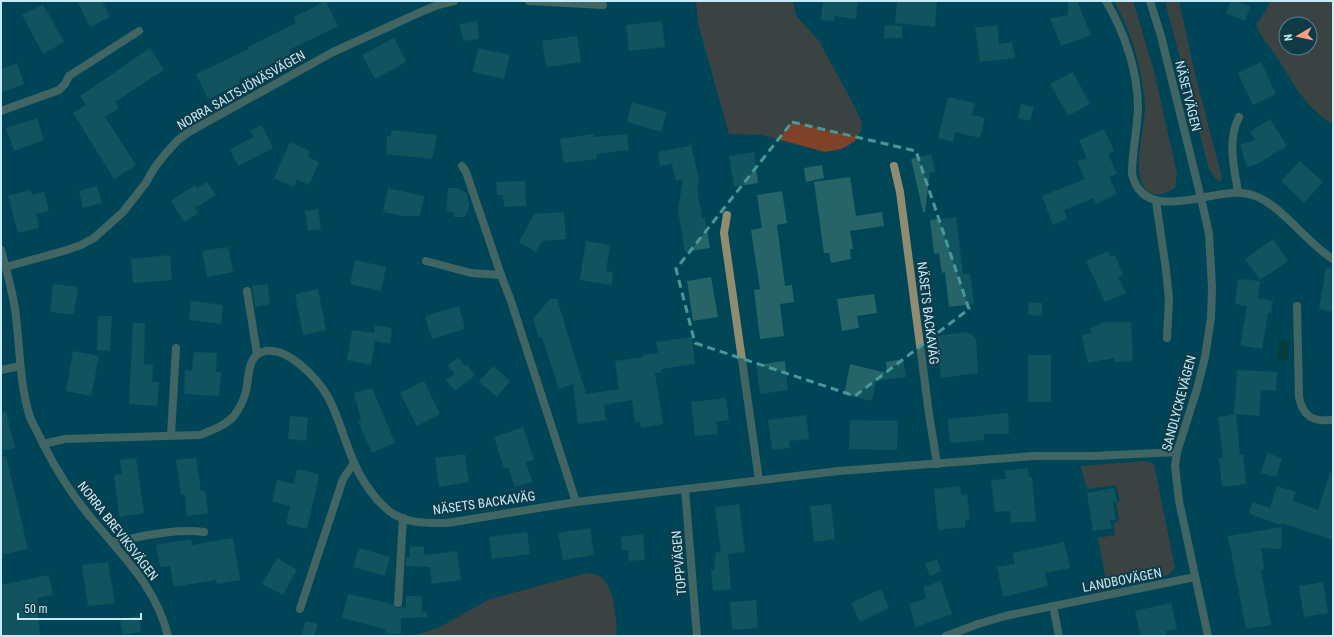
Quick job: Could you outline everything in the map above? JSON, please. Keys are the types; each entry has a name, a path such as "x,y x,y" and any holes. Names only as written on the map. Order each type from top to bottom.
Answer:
{"street":[{"name":"NORRA SALTSJÖNÄSVÄGEN","path":"6,267 67,250 94,238 123,212 145,184 155,167 178,140 204,122 333,52 423,11 454,1"},
{"path":"529,1 603,5"},
{"path":"1106,1 1128,49 1136,88 1138,108 1132,165 1134,182 1141,192 1151,199 1162,202 1180,201 1231,192 1258,196 1266,201 1316,246 1333,259"},
{"name":"NÄSETVÄGEN","path":"1150,1 1161,36 1200,198"},
{"path":"1,111 59,90 65,84 69,76 139,31"},
{"path":"1238,192 1233,162 1232,144 1233,132 1239,116"},
{"path":"462,166 466,172 511,301 576,502"},
{"name":"NÄSETS BACKAVÄG","path":"894,166 900,192 928,407 938,464"},
{"name":"SANDLYCKEVÄGEN","path":"1200,198 1209,234 1212,288 1210,318 1205,357 1197,389 1176,452 1175,465 1176,480 1208,636"},
{"path":"1156,200 1168,284 1169,299 1167,338"},
{"path":"727,215 724,233 759,480"},
{"name":"NORRA BREVIKSVÄGEN","path":"1,250 15,309 24,395 30,415 43,444 74,496 135,569 150,591 160,611 168,636"},
{"path":"426,261 471,273 501,275"},
{"path":"43,444 65,439 200,435 216,429 226,423 234,416 241,405 246,393 250,366 253,358 257,354 247,291"},
{"path":"1298,306 1300,405 1304,412 1318,421 1333,420"},
{"path":"171,436 176,348"},
{"name":"NÄSETS BACKAVÄG","path":"257,354 277,350 296,361 327,397 354,463 367,486 379,501 389,511 402,518 430,524 447,523 576,502 839,471 1034,456 1094,456 1176,452"},
{"path":"1,370 20,366"},
{"path":"300,609 343,479 354,463"},
{"name":"TOPPVÄGEN","path":"685,489 697,636"},
{"path":"398,603 402,518"},
{"path":"112,542 180,531 204,532"},
{"name":"LANDBOVÄGEN","path":"946,636 1005,616 1195,577"},
{"path":"1053,606 1059,636"}],"highlighted area":[{"path":"792,122 916,151 969,309 855,396 695,343 676,269"}],"shaded area":[{"path":"696,1 793,1 796,16 819,41 857,111 862,123 861,131 854,142 841,149 825,152 762,135 729,134 698,23"},
{"path":"1114,1 1133,1 1154,71 1177,174 1175,188 1162,194 1153,194 1149,192 1143,185 1140,177 1139,157 1145,115 1144,94 1139,65 1133,43"},
{"path":"1165,1 1179,1 1195,74 1222,178 1221,182 1216,179 1209,169"},
{"path":"1270,1 1333,1 1333,124 1323,118 1300,94 1260,34 1256,25"},
{"path":"1279,339 1290,340 1288,361 1277,360"},
{"path":"1145,461 1154,464 1175,568 1168,575 1109,588 1107,586 1098,538 1115,535 1114,523 1119,521 1116,503 1120,501 1116,485 1087,489 1081,466"},
{"path":"587,573 599,576 608,586 614,603 617,636 412,636 438,628 490,599"}],"building":[{"path":"77,1 102,1 110,17 90,27"},
{"path":"326,1 338,26 289,50 291,54 239,80 240,83 208,99 196,74 249,49 248,47 296,23 294,17"},
{"path":"823,1 858,1 856,19 835,16 834,21 821,20"},
{"path":"897,1 937,1 935,27 895,23"},
{"path":"1068,1 1077,1 1091,35 1061,46 1050,18 1068,15"},
{"path":"1231,1 1236,1 1250,7 1245,21 1226,13"},
{"path":"43,4 64,42 43,54 22,15"},
{"path":"477,21 479,39 463,41 460,24"},
{"path":"662,21 665,47 629,51 626,25"},
{"path":"885,25 902,26 902,38 884,38"},
{"path":"997,25 999,44 1012,42 1015,58 980,62 975,28"},
{"path":"577,36 581,62 546,67 542,41"},
{"path":"394,38 406,62 375,79 362,55"},
{"path":"150,48 164,70 115,102 119,108 105,117 136,165 114,179 73,113 86,105 80,96"},
{"path":"478,48 510,55 504,79 473,72"},
{"path":"1261,62 1276,94 1253,105 1238,73"},
{"path":"17,63 24,84 1,93 1,69"},
{"path":"1073,72 1090,104 1068,116 1050,84"},
{"path":"948,97 975,103 972,115 985,118 980,138 955,132 953,142 938,138"},
{"path":"632,102 667,112 661,132 627,122"},
{"path":"1021,104 1034,107 1030,121 1018,118"},
{"path":"37,118 44,140 14,151 6,128"},
{"path":"1270,119 1287,146 1257,164 1247,167 1240,145 1255,140 1250,132"},
{"path":"262,125 273,148 238,166 230,149 254,137 250,131"},
{"path":"1104,129 1114,151 1108,154 1117,174 1109,177 1117,194 1096,204 1094,198 1064,210 1067,219 1053,225 1042,196 1085,179 1077,161 1087,158 1079,140"},
{"path":"391,130 437,135 432,159 386,154 387,136 391,136"},
{"path":"593,134 594,137 627,134 629,150 596,154 597,159 564,163 560,139"},
{"path":"690,141 699,179 697,189 702,218 705,217 710,248 685,252 678,210 683,179 676,181 672,164 660,166 658,152 689,146"},
{"path":"290,142 310,151 308,157 319,162 309,185 297,179 294,187 274,178"},
{"path":"754,152 758,183 734,187 729,156"},
{"path":"931,154 935,172 930,173 925,212 923,212 911,159"},
{"path":"1300,161 1323,182 1304,203 1281,181"},
{"path":"822,165 824,178 806,182 804,168"},
{"path":"850,177 856,216 882,212 884,226 850,231 853,249 850,249 851,259 831,263 829,253 824,253 814,182"},
{"path":"525,181 526,206 504,207 503,195 497,195 496,182"},
{"path":"207,182 216,195 195,208 198,213 184,222 171,201 195,185 197,188"},
{"path":"97,186 102,203 83,208 79,191"},
{"path":"388,188 424,196 420,216 402,216 383,212"},
{"path":"448,188 457,188 467,193 469,204 468,212 464,217 454,217 454,212 446,211"},
{"path":"30,190 32,195 44,192 49,211 36,214 39,228 18,233 8,196"},
{"path":"782,191 787,223 777,225 785,286 792,285 794,302 780,304 784,336 760,339 754,290 760,289 751,230 762,228 757,195"},
{"path":"318,209 321,229 308,231 305,211"},
{"path":"564,212 566,239 542,241 536,252 519,242 534,214"},
{"path":"956,217 963,274 970,273 974,304 949,307 945,272 942,273 939,253 934,254 930,220"},
{"path":"1273,239 1288,261 1260,280 1245,259"},
{"path":"586,241 610,245 606,271 613,272 612,285 580,280"},
{"path":"228,247 233,272 207,277 202,251"},
{"path":"1108,251 1110,257 1115,255 1123,275 1118,277 1126,293 1105,302 1086,261"},
{"path":"170,255 172,280 133,283 131,259"},
{"path":"355,260 386,267 381,291 350,284"},
{"path":"1326,268 1333,269 1333,312 1319,309"},
{"path":"711,277 718,317 693,321 687,281"},
{"path":"1238,279 1260,281 1258,298 1273,301 1271,313 1268,313 1262,349 1240,345 1247,306 1235,304"},
{"path":"53,284 78,287 74,315 50,312"},
{"path":"268,284 270,304 255,307 252,286"},
{"path":"318,289 326,330 303,335 295,294"},
{"path":"874,294 877,313 857,316 859,328 842,331 837,299"},
{"path":"550,299 557,299 586,394 619,389 615,361 658,353 656,342 692,337 695,364 661,369 662,372 655,373 663,424 641,428 640,422 635,422 632,400 604,405 606,420 578,424 573,384 559,389 542,337 539,338 533,319"},
{"path":"191,301 223,305 221,324 189,320"},
{"path":"1029,302 1042,303 1042,316 1028,315"},
{"path":"459,306 464,329 432,339 425,316"},
{"path":"98,316 112,316 110,351 97,350"},
{"path":"1104,322 1131,322 1133,361 1114,362 1114,358 1088,363 1082,335 1092,333 1090,329"},
{"path":"133,323 145,323 144,364 153,365 152,382 159,382 157,406 129,404"},
{"path":"375,325 392,328 390,344 375,341 371,365 347,360 352,330 374,333"},
{"path":"967,332 976,338 978,373 941,378 936,336"},
{"path":"73,351 99,356 91,396 66,391"},
{"path":"194,352 217,353 216,372 221,372 219,396 184,394 185,370 192,371"},
{"path":"1028,355 1051,355 1051,402 1028,402"},
{"path":"458,357 465,366 467,364 475,375 455,391 446,380 455,374 448,366"},
{"path":"903,359 906,377 876,381 872,401 844,395 850,364 887,373 886,362"},
{"path":"785,361 788,390 760,394 756,365"},
{"path":"493,366 510,381 497,397 479,382"},
{"path":"1237,370 1277,372 1276,391 1261,390 1259,416 1234,414"},
{"path":"424,381 440,414 417,426 400,393"},
{"path":"372,388 395,443 372,453 358,421 361,420 354,393"},
{"path":"726,398 729,420 716,422 718,434 695,436 691,402"},
{"path":"6,411 15,448 1,451 1,412"},
{"path":"1008,413 1009,434 984,434 984,440 950,443 948,419"},
{"path":"1236,414 1240,455 1243,455 1246,484 1222,487 1219,458 1223,457 1218,417"},
{"path":"806,415 809,439 789,441 790,448 772,450 768,420"},
{"path":"290,416 308,417 306,441 288,439"},
{"path":"850,420 898,421 897,450 849,449"},
{"path":"523,427 534,460 526,462 532,482 515,487 508,467 504,469 494,437"},
{"path":"1267,453 1282,458 1276,477 1261,473"},
{"path":"465,454 469,482 439,487 435,458"},
{"path":"6,456 28,549 1,555 1,457"},
{"path":"136,458 144,513 119,517 114,475 122,474 120,460"},
{"path":"196,458 201,491 205,491 208,513 187,516 185,495 181,495 176,460"},
{"path":"1028,468 1029,477 1032,477 1036,521 1011,523 1010,511 995,512 991,480 1006,479 1005,471"},
{"path":"297,469 318,474 307,529 286,524 290,506 272,501 277,480 294,484"},
{"path":"1330,473 1333,473 1333,540 1249,514 1252,502 1270,508 1277,486 1296,492 1293,501 1318,510"},
{"path":"960,486 961,495 967,494 970,519 965,520 965,527 938,530 934,489"},
{"path":"1114,488 1117,501 1113,502 1116,520 1110,520 1112,528 1093,531 1087,493"},
{"path":"739,504 745,552 728,554 731,589 713,591 711,570 714,570 716,552 721,553 715,507"},
{"path":"831,504 835,539 814,542 810,506"},
{"path":"1282,527 1281,549 1261,548 1264,569 1261,570 1271,625 1246,629 1228,536"},
{"path":"590,528 594,555 563,560 558,533"},
{"path":"527,532 530,554 492,559 489,537"},
{"path":"643,534 645,560 629,561 628,550 622,550 621,537"},
{"path":"233,538 240,580 217,584 216,580 174,587 170,566 160,567 156,545 191,539 192,545"},
{"path":"1064,542 1070,568 1045,573 1048,586 1003,597 997,567 1015,564 1013,553"},
{"path":"410,546 424,547 424,555 457,551 461,580 432,584 430,567 406,566 406,557 410,557"},
{"path":"359,548 390,557 385,576 353,567"},
{"path":"277,558 297,570 283,595 262,584"},
{"path":"937,559 941,571 930,576 925,564"},
{"path":"108,562 115,603 88,606 82,565"},
{"path":"49,575 53,595 37,598 40,636 1,636 1,585"},
{"path":"941,581 952,614 916,627 909,604 927,598 923,587"},
{"path":"1323,582 1328,613 1304,617 1299,586"},
{"path":"881,589 889,608 860,622 851,603"},
{"path":"348,594 393,604 398,608 406,608 406,596 422,596 422,612 427,613 427,617 401,618 401,634 385,634 385,629 342,618"},
{"path":"756,600 758,628 732,630 730,602"},
{"path":"1171,603 1177,629 1166,631 1167,636 1141,636 1135,611"},
{"path":"139,616 141,632 123,635 120,619"},
{"path":"306,621 318,624 314,636 301,636"}]}
